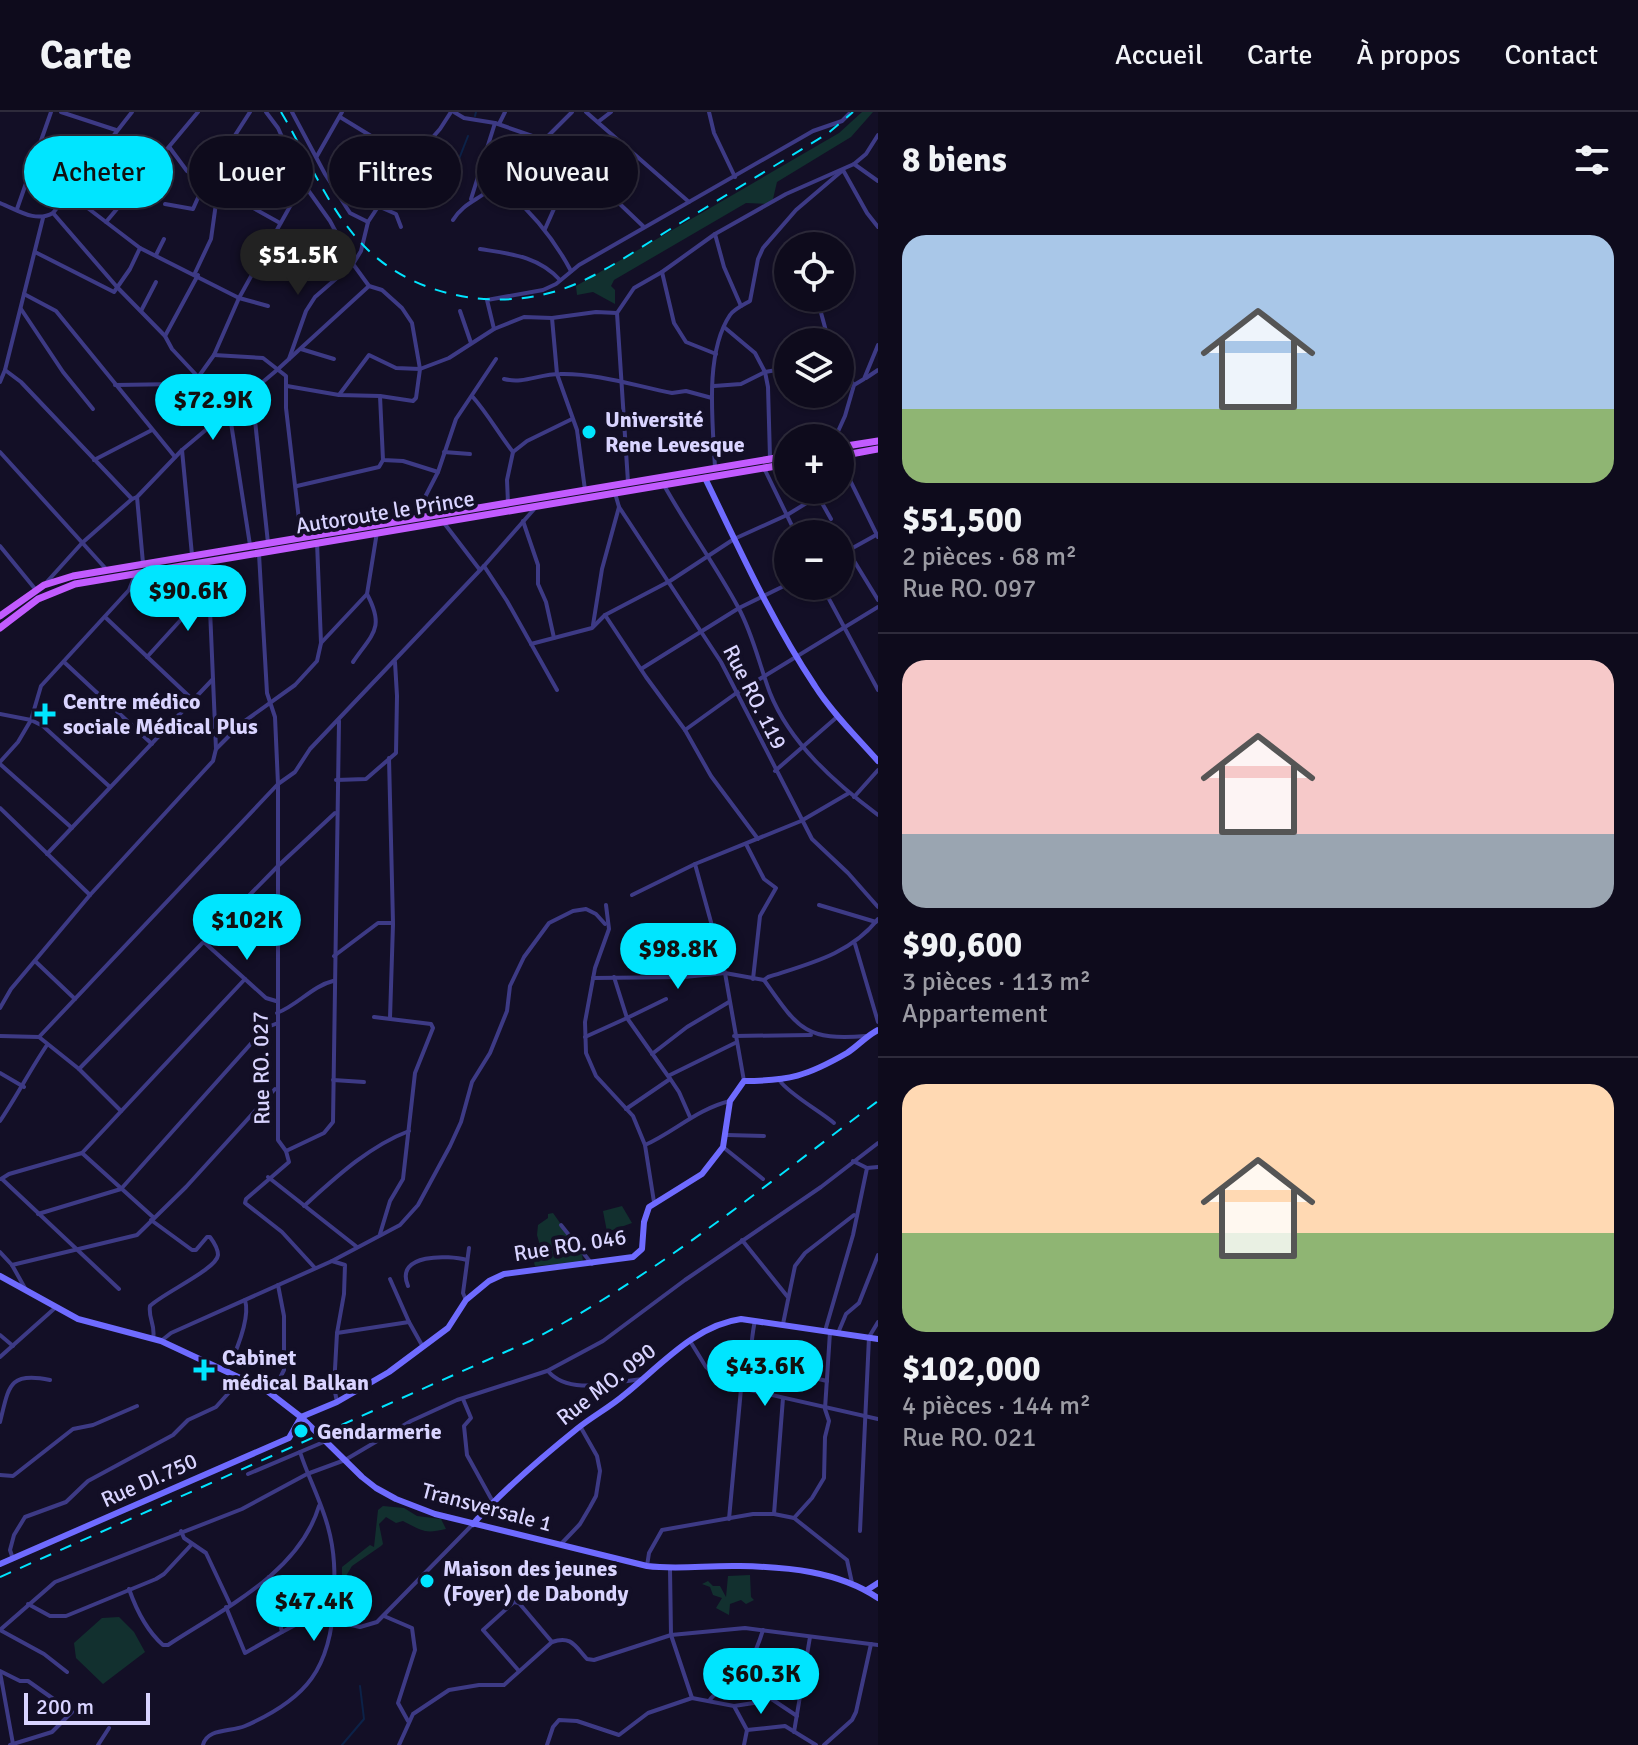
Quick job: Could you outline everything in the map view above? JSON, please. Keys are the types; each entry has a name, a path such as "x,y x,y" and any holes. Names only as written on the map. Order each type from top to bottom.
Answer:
{"main road":[{"path":"854,445 878,441"},
{"path":"854,455 878,449"},
{"name":"Autoroute le Prince","path":"2,611 44,585 73,576 774,458"},
{"name":"Autoroute le Prince","path":"0,628 38,599 60,588 208,560 774,466"}],"street":[{"path":"17,209 51,112"},
{"path":"61,112 116,130"},
{"path":"111,136 132,112"},
{"path":"173,144 198,112"},
{"path":"235,136 250,112"},
{"path":"266,112 282,136"},
{"path":"292,112 350,213 368,222"},
{"path":"434,136 452,112 530,136"},
{"path":"470,201 497,124 505,112"},
{"path":"545,136 572,112"},
{"path":"586,112 689,202"},
{"path":"598,122 611,112"},
{"path":"709,112 714,133 735,177"},
{"path":"494,329 487,300 543,290 644,227 813,131 842,121 849,114"},
{"path":"317,156 341,115 373,136"},
{"path":"715,468 712,398 716,354 724,327 732,312 750,301 763,248 796,210 866,154 878,135"},
{"path":"173,152 189,170"},
{"path":"854,164 878,181"},
{"path":"843,170 878,227"},
{"path":"628,482 617,313 634,288 715,234 786,194 843,170"},
{"path":"453,220 459,210 477,196"},
{"path":"287,386 339,395 415,400 420,369 412,323 402,308 382,290 369,286 313,197"},
{"path":"0,203 43,218 57,208"},
{"path":"173,205 193,208"},
{"path":"88,208 140,248 239,298 268,306"},
{"path":"106,222 118,208"},
{"path":"165,336 211,239 215,208"},
{"path":"253,208 280,223"},
{"path":"199,376 214,355 239,298 289,208"},
{"path":"288,360 306,311 315,297 353,264 361,251 368,222 379,208"},
{"path":"382,208 396,214 401,227"},
{"path":"527,208 545,229 571,271"},
{"path":"545,229 554,208"},
{"path":"624,208 644,227"},
{"path":"53,213 229,410 250,546"},
{"path":"0,382 43,218"},
{"path":"715,234 724,267 741,306"},
{"path":"156,255 164,239"},
{"path":"35,252 114,292 140,248"},
{"path":"480,249 521,255 550,269 560,280"},
{"path":"662,272 674,323 686,342 716,354"},
{"path":"141,311 156,282"},
{"path":"44,585 82,543 135,498 182,450 252,392 369,286"},
{"path":"24,294 56,311 175,457"},
{"path":"21,309 63,372 93,409"},
{"path":"460,311 472,344"},
{"path":"339,395 369,355 396,368 420,369 449,358 494,329 524,317 617,313"},
{"path":"552,318 557,374 581,446 585,490"},
{"path":"724,327 755,353 765,372 770,459"},
{"path":"864,379 878,345"},
{"path":"301,349 334,359"},
{"path":"214,355 263,358 286,376 286,408 301,537"},
{"path":"420,517 423,501 438,472 456,419 496,359"},
{"path":"5,370 21,382 94,460 135,498 143,563"},
{"path":"714,386 741,384 774,370"},
{"path":"854,385 878,370"},
{"path":"504,379 517,382 557,374 584,375 712,398"},
{"path":"115,385 179,384 192,388 208,385"},
{"path":"252,392 268,543"},
{"path":"297,486 379,467 383,460 380,396"},
{"path":"472,396 491,417 495,428 513,452"},
{"path":"508,503 507,480 513,452 527,441 573,419"},
{"path":"94,460 152,430"},
{"path":"182,450 192,556"},
{"path":"0,452 107,570"},
{"path":"444,452 470,454"},
{"path":"383,460 403,461 438,472"},
{"path":"764,468 789,520"},
{"path":"705,478 763,597 796,656 817,689 878,761"},
{"path":"664,484 739,608 754,641 771,696 789,729 852,795 878,815"},
{"path":"854,486 878,535 854,548"},
{"name":"Rue RO. 119","path":"615,492 619,507 702,631 812,839 878,907"},
{"path":"531,644 592,628 605,615 670,581 734,539 787,515 818,496 831,519"},
{"path":"39,1037 278,784 295,772 310,749 395,662 537,505"},
{"path":"592,628 602,569 619,507"},
{"path":"443,521 507,601 557,690"},
{"path":"523,521 538,565 538,584 546,602 554,638"},
{"path":"321,643 367,594 377,532"},
{"path":"216,749 242,723 295,685 317,661 321,643 317,542"},
{"path":"0,546 36,590"},
{"name":"Rue RO. 027","path":"258,552 269,702 275,717 278,784 276,1087 278,1140 286,1151"},
{"path":"0,1008 11,989 90,895 213,761 216,749 208,560"},
{"path":"854,561 878,600"},
{"path":"72,828 0,763 31,720 41,686 129,590 136,573"},
{"path":"147,657 208,590"},
{"path":"641,669 739,608 774,591"},
{"path":"353,662 377,622 377,612 367,594"},
{"path":"829,600 878,688"},
{"path":"685,730 735,694 878,607"},
{"path":"605,615 685,730 711,776 758,839"},
{"path":"105,617 193,700"},
{"path":"64,662 152,744"},
{"path":"336,780 366,779 396,753 395,662"},
{"path":"47,854 213,679"},
{"path":"0,714 31,720 43,726 110,787"},
{"path":"775,771 839,715"},
{"path":"315,1268 282,1232 245,1203 268,1177 289,1162 286,1151 324,1133 333,1122 339,719"},
{"path":"389,758 393,923 390,1018"},
{"path":"632,895 695,864 801,821 852,795 878,770"},
{"path":"0,808 90,895"},
{"path":"79,1069 278,866 336,812"},
{"path":"746,844 764,879 776,888 760,916 753,979"},
{"path":"606,905 609,929 593,978 585,1022 586,1053 596,1076 633,1116 645,1145 654,1202 702,1174 723,1147 730,1101 744,1081 725,973 695,864"},
{"path":"593,978 684,977 725,973 764,980 855,943 877,921 819,905"},
{"path":"161,1341 171,1333 332,1261 400,1225 418,1205 450,1146 461,1122 472,1082 490,1053 507,1011 510,986 524,957 549,923 573,911 586,909 605,924"},
{"path":"334,956 378,923 393,923"},
{"path":"661,925 684,977"},
{"path":"205,943 266,998 276,1001"},
{"path":"855,943 878,1022"},
{"path":"35,961 75,999"},
{"path":"614,977 627,1018 679,1092 690,1117"},
{"path":"119,1289 1,1178 82,1153 245,979"},
{"path":"764,980 787,1012 812,1034"},
{"path":"277,1013 291,1008 321,984 333,981"},
{"path":"585,1037 666,999"},
{"path":"652,1054 687,1027 729,1002"},
{"path":"374,1017 431,1024 433,1028 415,1073 403,1179 390,1201 380,1234"},
{"path":"38,1214 121,1189 265,1028 278,1023"},
{"path":"744,1081 797,1078 843,1055 878,1030"},
{"path":"0,1036 39,1037 79,1069 121,1111"},
{"path":"734,1036 866,1036"},
{"path":"626,1109 669,1078 735,1043"},
{"path":"0,1121 48,1045"},
{"path":"0,1073 24,1087"},
{"path":"333,1080 364,1082"},
{"path":"780,1081 785,1088 834,1123"},
{"path":"12,1265 137,1235 186,1187 276,1087"},
{"path":"645,1145 661,1138 690,1117 730,1101"},
{"path":"304,1206 389,1138 410,1131"},
{"path":"727,1135 764,1136"},
{"path":"67,1672 44,1654 0,1630 55,1582 242,1509 307,1474 345,1460 411,1421 463,1398 547,1371 603,1341 821,1187 878,1143"},
{"path":"723,1147 763,1179"},
{"path":"82,1153 152,1219 192,1250 210,1237 218,1255 209,1268 167,1292 150,1306 155,1329 153,1339"},
{"path":"853,1161 867,1168 878,1167"},
{"path":"794,1518 824,1478 831,1332 867,1168"},
{"path":"268,1177 357,1247"},
{"name":"Rue RO. 046","path":"301,1417 337,1402 389,1372 448,1328 466,1300 489,1281 504,1274 625,1260 640,1253 647,1213 654,1202"},
{"path":"783,1324 795,1266 805,1253 856,1213"},
{"path":"561,1225 592,1264"},
{"path":"742,1240 787,1296"},
{"path":"466,1300 463,1293 469,1248"},
{"path":"0,1252 12,1265 28,1293"},
{"path":"408,1286 405,1279 412,1264 441,1255 467,1260"},
{"path":"831,1332 859,1303 878,1255"},
{"path":"332,1261 345,1265 337,1333 334,1387 337,1402"},
{"name":"Transversale 1","path":"0,1276 78,1319 161,1341 272,1394 376,1488 435,1514 647,1566 670,1569 740,1566 800,1571 852,1583 878,1598"},
{"path":"390,1279 423,1347"},
{"path":"272,1394 284,1370 284,1316 278,1285"},
{"path":"227,1371 238,1348 247,1308 245,1300"},
{"path":"0,1357 55,1308"},
{"name":"Rue MO. 090","path":"473,1524 493,1502 580,1426 690,1341 723,1321 741,1319 878,1339"},
{"path":"729,1519 742,1378 750,1366 749,1343 755,1321"},
{"path":"337,1333 409,1322"},
{"path":"860,1531 869,1337 878,1322"},
{"path":"0,1335 13,1346"},
{"path":"690,1341 706,1367 732,1389 741,1388 878,1419"},
{"path":"750,1366 753,1364 827,1381"},
{"path":"547,1371 555,1380 573,1386 644,1379"},
{"path":"0,1422 10,1386 19,1378 32,1376 50,1380"},
{"path":"13,1559 10,1550 14,1535 25,1517 66,1502 88,1481 173,1435 188,1420 216,1407 242,1378"},
{"path":"463,1398 471,1418 464,1426 467,1455 493,1502"},
{"path":"774,1514 783,1398"},
{"path":"0,1475 13,1476 73,1429 93,1425 137,1406"},
{"name":"Rue DI.750","path":"0,1564 289,1438 301,1417"},
{"path":"560,1545 580,1524 596,1496 599,1464 580,1426"},
{"path":"248,1474 326,1441"},
{"path":"203,1745 210,1734 241,1727 291,1702 326,1654 333,1614 336,1560 320,1503 300,1452"},
{"path":"129,1589 148,1627 163,1645 168,1645 269,1577 301,1544 315,1520 320,1503"},
{"path":"647,1566 649,1553 662,1530 774,1514 794,1518 847,1560 852,1583"},
{"path":"181,1531 184,1538 206,1553 245,1653 318,1613 333,1614 347,1624 360,1627 377,1622 473,1524"},
{"path":"28,1604 50,1616 66,1616 164,1574 192,1544"},
{"path":"670,1569 671,1635 692,1698"},
{"path":"269,1577 282,1632"},
{"path":"867,1590 878,1583"},
{"path":"519,1671 483,1630 514,1602 519,1603 552,1642"},
{"path":"384,1616 412,1628 415,1650 398,1703 408,1721"},
{"path":"399,1745 413,1714 449,1690 504,1685 552,1642 562,1639 573,1641 587,1659 594,1660 671,1635 745,1628 878,1645"},
{"path":"709,1701 713,1694 745,1671 763,1630"},
{"path":"794,1732 810,1637"},
{"path":"824,1745 852,1720 856,1712 871,1644"},
{"path":"0,1671 20,1681 28,1681 72,1712 52,1732 12,1745 0,1671"},
{"path":"745,1671 764,1694 798,1716"},
{"path":"547,1745 559,1720 577,1721 619,1735 648,1713 692,1698 734,1706 760,1702 764,1694"},
{"path":"734,1706 747,1730 744,1745"},
{"path":"747,1730 785,1726 814,1744"},
{"path":"98,1745 109,1728"}],"green space":[{"path":"862,112 873,112 851,137 777,182 773,199 768,204 746,203 614,280 611,286 615,290 615,304 593,292 577,295 576,286 839,133"},
{"path":"622,1206 632,1223 607,1232 603,1211"},
{"path":"553,1213 582,1254 583,1262 535,1266 531,1253 541,1249 538,1225"},
{"path":"383,1506 404,1508 417,1516 441,1519 446,1529 424,1531 386,1517 379,1524 383,1544 342,1577 342,1567 370,1545 374,1547 378,1510"},
{"path":"750,1575 751,1597 754,1600 746,1604 741,1600 730,1604 729,1615 716,1608 722,1598 713,1595 710,1587 702,1584 708,1581 713,1586 720,1586 726,1597 728,1576"},
{"path":"119,1617 134,1632 145,1652 103,1684 76,1658 74,1643 102,1618"}],"waterway":[{"path":"475,116 476,112"},
{"path":"461,154 468,136"},
{"path":"342,1745 364,1719 360,1686"}],"railway":[{"path":"281,112 329,199 364,246 386,265 410,279 465,297 494,299 551,293 591,277 827,134 853,112"},
{"path":"0,1577 530,1341 666,1259 878,1101"}],"place":[{"name":"Université Rene Levesque","path":"589,432"},
{"name":"Centre médico sociale Médical Plus","path":"45,714"},
{"name":"Cabinet médical Balkan","path":"204,1370"},
{"name":"Gendarmerie","path":"301,1431"},
{"name":"Maison des jeunes (Foyer) de Dabondy","path":"427,1581"}]}
